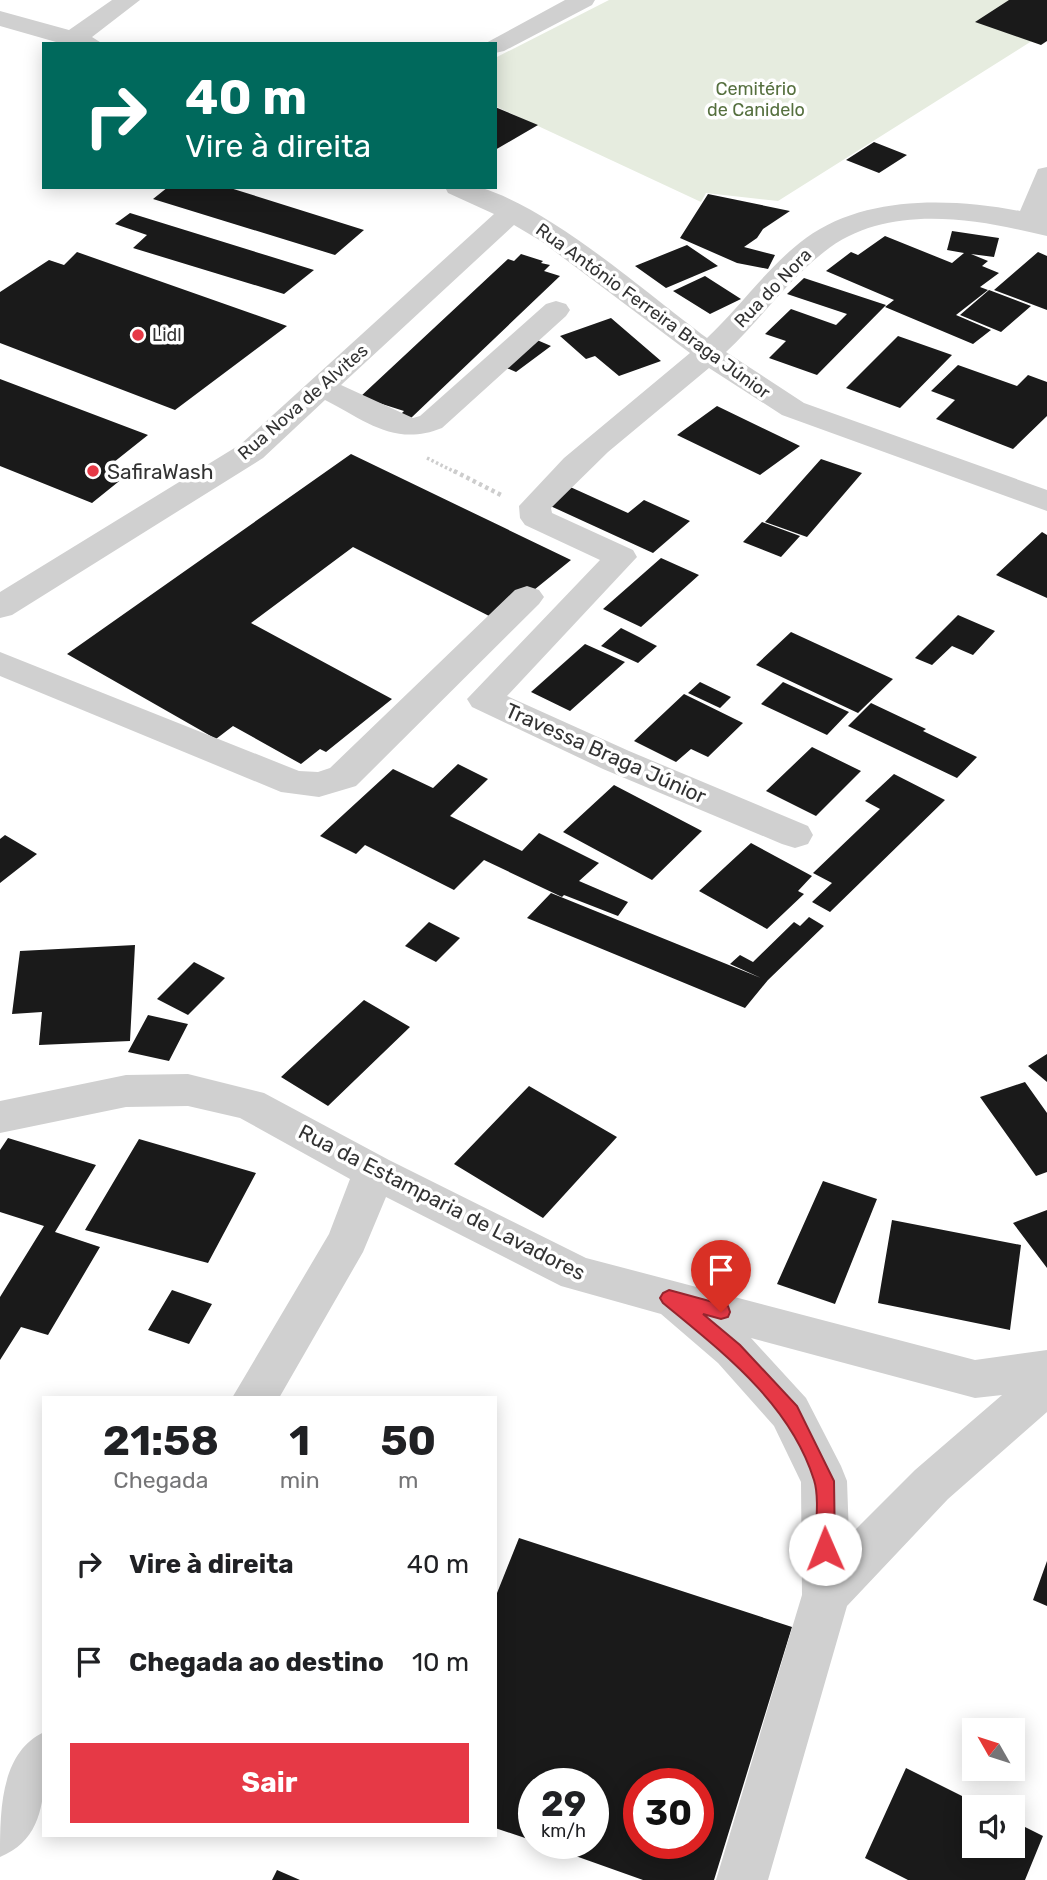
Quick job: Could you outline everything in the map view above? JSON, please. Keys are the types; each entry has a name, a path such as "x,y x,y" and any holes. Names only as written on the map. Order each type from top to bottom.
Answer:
{"street":[{"path":"0,19 82,41 128,0"},
{"path":"497,45 583,0"},
{"path":"1039,225 1047,175"},
{"name":"Rua António Ferreira Braga Júnior","path":"462,189 512,212 551,235 708,353 793,409 1047,501"},
{"name":"Rua do Nora","path":"708,353 816,243 851,222 892,214 945,210 1039,225"},
{"name":"Rua Nova de Alvites","path":"0,607 252,451 512,212"},
{"path":"323,387 400,426 416,428 431,422 556,310"},
{"name":"Travessa Braga Júnior","path":"708,353 564,473 536,506 536,518 621,556 484,699 616,760 795,835"},
{"path":"0,663 294,783 319,785 343,777 527,597"},
{"name":"Rua da Estamparia de Lavadores","path":"0,1117 126,1091 188,1090 250,1104 374,1172 576,1273 975,1379 1047,1369"},
{"path":"256,1396 348,1240 374,1172"},
{"path":"669,1298 734,1350 790,1412 824,1481 826,1595 742,1880"},
{"path":"826,1595 894,1518 964,1452 1047,1385"},
{"path":"0,1831 42,1760"}],"green space":[{"name":"Cemitério de Canidelo","path":"609,0 1047,0 1046,32 778,201 706,193 701,202 497,107 497,57"}],"building":[{"path":"1009,0 1047,0 1047,41 1041,45 975,22"},
{"path":"497,108 538,125 497,149"},
{"path":"874,142 907,155 879,173 846,160"},
{"path":"166,189 233,189 364,230 335,255 153,199"},
{"path":"708,194 790,211 763,229 757,238 744,247 775,255 768,269 737,263 680,238"},
{"path":"130,213 314,270 284,294 133,248 147,235 115,224"},
{"path":"952,231 999,238 994,257 971,254 988,261 982,266 999,273 980,287 988,290 956,315 991,330 973,344 885,307 894,300 826,271 851,252 858,255 885,236 952,263 964,253 947,250"},
{"path":"687,245 718,266 666,288 635,266"},
{"name":"Lidl","path":"77,252 287,326 175,410 0,343 0,292 49,260 64,265"},
{"path":"1038,252 1047,256 1047,310 994,290"},
{"path":"521,254 543,261 541,263 550,265 544,271 560,276 411,418 400,415 404,411 360,397 508,259 514,261"},
{"path":"705,276 741,299 710,314 673,291"},
{"path":"804,278 886,305 817,375 769,358 786,341 765,334 791,309 836,325 847,314 787,294"},
{"path":"989,290 1031,306 1001,332 960,315"},
{"path":"611,318 661,361 619,376 595,356 586,359 560,336"},
{"path":"898,336 952,355 900,408 846,388"},
{"path":"537,340 551,346 516,372 502,366"},
{"path":"958,365 1017,386 1028,375 1047,382 1047,416 1013,449 936,419 955,400 931,391"},
{"path":"0,379 148,435 109,466 128,474 92,503 0,466"},
{"path":"717,406 800,446 760,475 677,435"},
{"path":"351,454 571,560 497,620 353,547 251,623 392,699 326,752 320,749 301,764 233,726 216,739 67,654"},
{"path":"821,459 862,473 807,537 765,522"},
{"path":"568,486 628,513 644,500 690,521 653,553 546,504"},
{"path":"762,522 800,536 781,557 743,542"},
{"path":"1042,532 1047,535 1047,598 996,575"},
{"path":"661,558 699,575 641,627 603,609"},
{"path":"958,615 995,631 973,655 952,646 932,665 915,658"},
{"path":"621,628 657,646 638,663 601,646"},
{"path":"791,632 893,679 858,713 756,665"},
{"path":"585,644 625,662 570,711 531,692"},
{"path":"700,682 731,697 720,708 688,693"},
{"path":"783,682 849,712 827,735 761,704"},
{"path":"684,694 743,723 708,757 691,749 676,762 634,741"},
{"path":"871,703 977,757 957,778 848,726"},
{"path":"812,747 861,771 816,816 766,791"},
{"path":"458,764 488,779 450,816 522,851 539,833 599,863 579,881 628,902 618,916 564,895 562,897 484,860 454,890 365,845 356,854 320,836 393,769 433,788"},
{"path":"894,774 945,800 830,912 812,902 832,883 813,873 880,809 865,801"},
{"path":"614,785 702,831 652,880 563,832"},
{"path":"5,835 37,854 0,883 0,839"},
{"path":"751,843 812,876 798,891 804,894 767,929 699,891"},
{"path":"551,893 761,978 730,964 740,955 753,962 794,922 800,926 809,917 824,926 768,980 745,1008 527,918"},
{"path":"429,922 460,938 436,962 405,946"},
{"path":"135,945 130,1041 39,1045 42,1012 12,1014 20,951"},
{"path":"194,962 225,978 188,1015 157,999"},
{"path":"364,1000 410,1027 328,1106 281,1077"},
{"path":"148,1015 188,1024 169,1061 128,1052"},
{"path":"1047,1054 1047,1082 1028,1066"},
{"path":"1025,1082 1047,1113 1047,1172 1036,1176 980,1097"},
{"path":"529,1086 617,1137 543,1218 454,1164"},
{"path":"8,1138 96,1165 55,1232 100,1247 48,1335 21,1327 0,1360 0,1297 44,1226 0,1212 0,1150"},
{"path":"139,1139 256,1173 208,1263 85,1230"},
{"path":"823,1181 877,1199 835,1304 777,1284"},
{"path":"1047,1210 1047,1268 1013,1223"},
{"path":"892,1220 1021,1245 1010,1330 878,1303"},
{"path":"172,1290 212,1304 189,1344 148,1330"},
{"path":"519,1538 792,1627 714,1880 643,1880 584,1859 609,1859 609,1768 518,1768 518,1836 497,1829 497,1593"},
{"path":"1047,1561 1047,1606 1033,1600"},
{"path":"906,1768 962,1796 962,1858 1025,1858 1025,1827 1043,1836 1025,1880 908,1880 865,1858"},
{"path":"277,1870 300,1880 272,1880"}],"place":[{"name":"Lidl","path":"138,335"},
{"name":"SafiraWash","path":"93,471"}],"route":[{"path":"721,1312 669,1298 734,1350 790,1412 824,1481 825,1549"}]}
